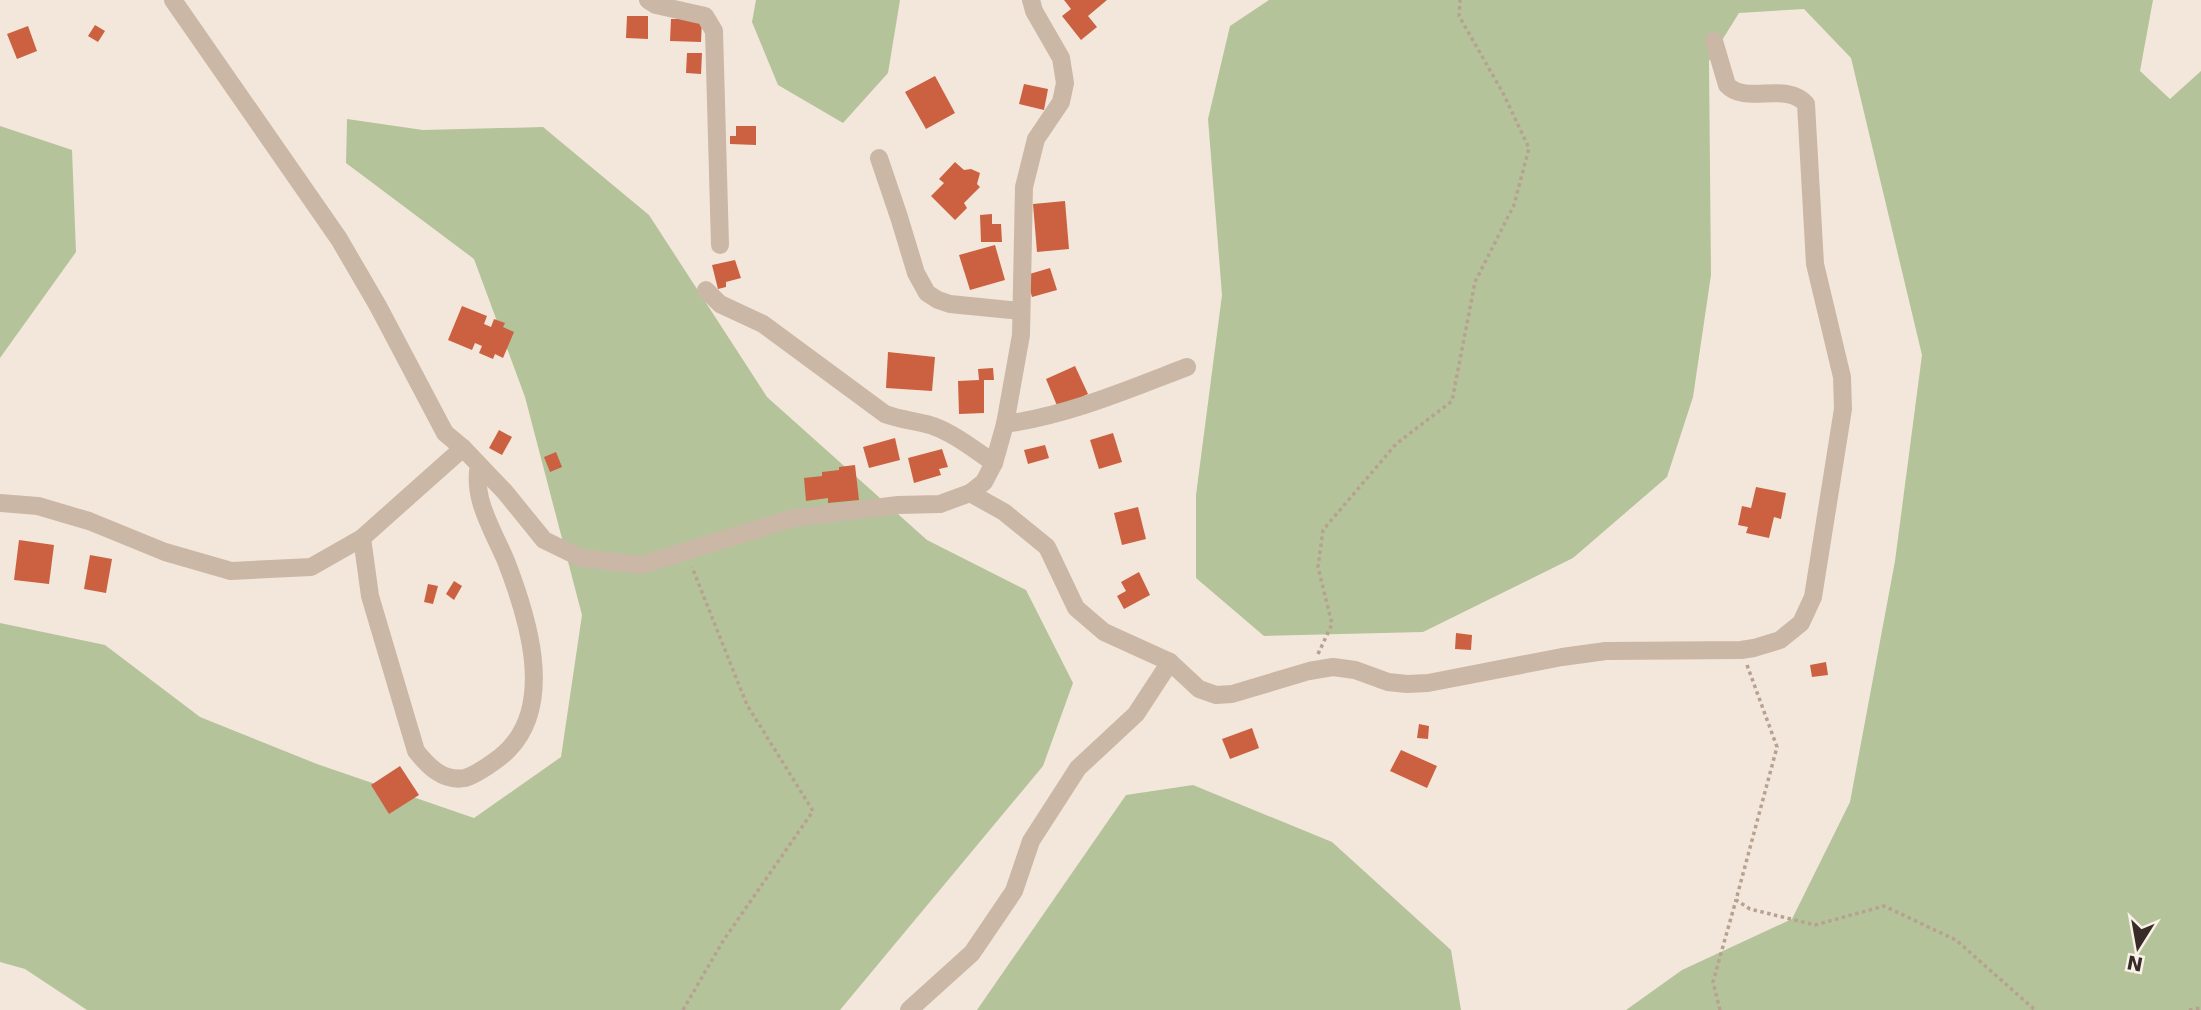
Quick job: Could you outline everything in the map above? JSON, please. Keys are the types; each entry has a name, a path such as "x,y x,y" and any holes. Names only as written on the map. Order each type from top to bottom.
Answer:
{"street":[{"path":"173,0 339,239 445,433 505,492 544,540 581,558 640,565 793,518 898,505 940,504 970,493 984,481 994,463 1005,424 1021,335 1024,187 1037,139 1061,102 1065,83 1061,58 1034,11 1031,0"},
{"path":"648,0 656,5 705,16 714,31 720,245"},
{"path":"970,493 1004,512 1047,547 1076,608 1104,632 1170,662 1199,689 1216,695 1232,694 1309,671 1333,667 1355,670 1388,682 1428,684 1562,657 1606,651 1741,650 1780,640 1801,623 1813,597 1843,409 1842,377 1815,264 1805,104 1801,99 1788,94 1738,92 1730,89 1714,41"},
{"path":"879,158 916,273 927,293 950,304 1021,311"},
{"path":"706,290 720,304 763,324 885,414 953,435 994,463"},
{"path":"1005,424 1067,412 1187,367"},
{"path":"0,503 38,506 89,521 165,552 231,571 311,567 362,538 463,448"},
{"path":"362,538 370,596 416,751 427,765 443,776 457,779 468,777 504,754 519,739 527,722 535,681 522,608 480,499 476,480 479,465"},
{"path":"909,1010 972,953 1014,891 1031,841 1078,768 1136,715 1170,662"}],"path":[{"path":"1309,671 1332,624 1318,567 1323,530 1396,444 1452,401 1475,282 1514,205 1529,148 1503,93 1459,16 1460,0"},
{"path":"683,1010 723,941 813,811 747,705 685,552"},
{"path":"1720,1010 1713,982 1777,747 1741,650"},
{"path":"1736,900 1751,909 1815,925 1884,906 1956,940 2035,1010"},
{"path":"2189,1010 2201,1008"}],"green space":[{"path":"756,0 900,0 888,73 843,123 778,85 752,22"},
{"path":"1269,0 2153,0 2140,71 2170,99 2201,71 2201,1010 1626,1010 1682,970 1792,919 1850,802 1895,561 1922,355 1851,58 1804,9 1739,13 1709,61 1711,275 1693,397 1667,477 1573,558 1423,632 1264,636 1196,578 1196,495 1222,295 1208,119 1230,26"},
{"path":"347,119 423,130 543,127 649,215 767,397 927,540 1026,590 1073,683 1043,766 840,1010 87,1010 25,969 0,962 0,623 105,645 200,717 317,764 474,818 561,757 582,615 525,397 474,259 346,163"},
{"path":"0,126 72,150 76,252 0,358"},
{"path":"1193,785 1332,842 1451,950 1461,1010 977,1010 1126,795"}],"building":[{"path":"1064,0 1107,0 1088,16 1097,27 1081,40 1062,16 1071,9"},
{"path":"627,16 648,16 648,39 626,38"},
{"path":"671,19 702,19 701,42 670,41"},
{"path":"95,25 105,31 98,42 88,36"},
{"path":"28,26 37,51 17,59 7,34"},
{"path":"687,53 702,53 701,74 686,73"},
{"path":"935,76 955,113 926,129 905,92"},
{"path":"1024,84 1048,89 1044,110 1019,104"},
{"path":"736,126 756,126 756,145 730,144 730,136 736,136"},
{"path":"955,162 964,170 971,169 980,173 977,184 980,187 964,203 967,208 955,220 931,196 944,183 939,179"},
{"path":"1065,201 1069,249 1037,252 1033,204"},
{"path":"992,214 992,224 1001,224 1002,242 981,242 980,215"},
{"path":"995,245 1005,280 970,290 959,255"},
{"path":"735,260 741,278 726,282 726,287 718,289 712,265"},
{"path":"1050,268 1057,290 1032,297 1026,275"},
{"path":"462,306 487,316 484,324 491,327 494,319 505,323 503,327 514,332 503,358 495,354 493,359 479,353 482,346 475,343 472,350 448,340"},
{"path":"888,352 935,357 932,391 886,388"},
{"path":"1075,366 1088,394 1058,408 1046,379"},
{"path":"993,368 994,380 984,380 984,413 959,414 958,381 979,380 978,369"},
{"path":"499,430 512,437 502,455 489,448"},
{"path":"1113,433 1122,462 1099,469 1090,440"},
{"path":"895,438 900,460 869,468 863,447"},
{"path":"1045,445 1049,458 1028,464 1024,450"},
{"path":"942,449 948,467 939,469 941,475 914,483 908,458"},
{"path":"556,452 562,467 550,472 544,457"},
{"path":"855,465 859,500 828,503 828,498 806,501 804,478 822,476 822,472"},
{"path":"1756,487 1786,493 1781,519 1774,517 1769,538 1746,533 1748,527 1738,525 1742,506 1751,508"},
{"path":"1138,507 1146,539 1122,545 1114,513"},
{"path":"19,540 54,545 49,584 14,580"},
{"path":"90,555 112,559 106,593 84,589"},
{"path":"1139,572 1150,595 1124,609 1117,596 1126,591 1121,582"},
{"path":"454,581 462,586 454,600 446,594"},
{"path":"428,584 438,586 433,604 424,602"},
{"path":"1456,633 1472,635 1471,650 1455,649"},
{"path":"1826,662 1828,675 1812,677 1810,665"},
{"path":"1419,724 1429,726 1428,739 1417,738"},
{"path":"1252,728 1259,748 1230,759 1222,739"},
{"path":"1401,750 1437,766 1427,788 1390,771"},
{"path":"400,766 419,795 389,814 371,785"}]}
